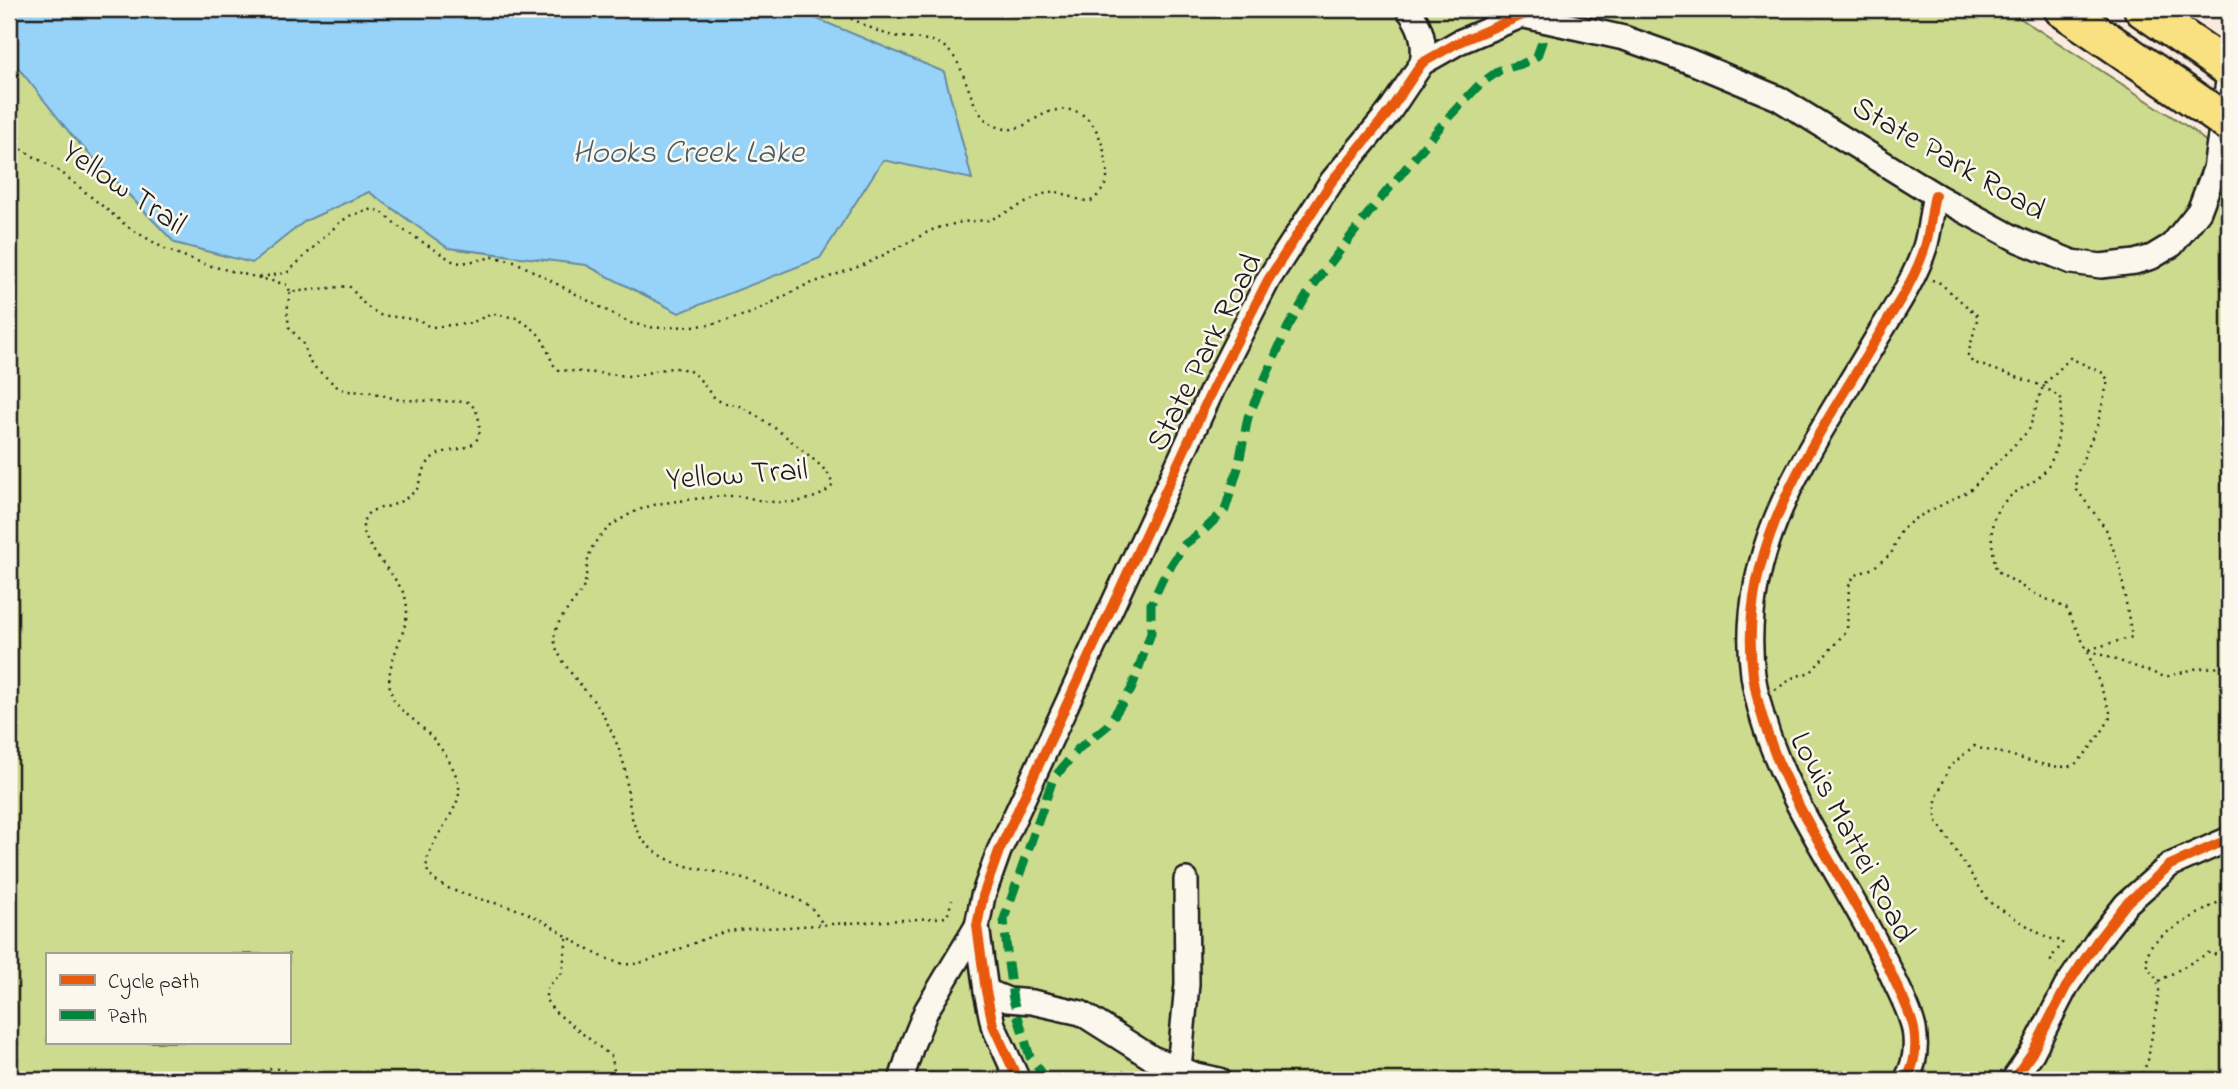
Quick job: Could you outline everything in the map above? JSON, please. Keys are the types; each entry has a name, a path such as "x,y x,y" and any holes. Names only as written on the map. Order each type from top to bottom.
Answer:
{"highway":[{"path":"2062,9 2229,124"},
{"path":"2142,9 2229,69"}],"street":[{"path":"1408,9 1421,30 1424,50 1422,63"},
{"name":"State Park Road","path":"1493,9 1624,38 1689,61 1778,98 1935,195 2018,240 2072,262 2112,266 2152,257 2172,245 2199,211 2215,169 2229,75"},
{"name":"State Park Road","path":"977,926 979,910 991,874 1028,791 1213,388 1268,279 1332,181 1389,112 1422,63 1459,42 1523,15"},
{"name":"Louis Mattei Road","path":"1906,1080 1915,1054 1914,1030 1908,1009 1882,954 1792,792 1769,744 1758,701 1750,639 1753,595 1767,538 1801,465 1913,274 1925,247 1935,195"},
{"path":"2013,1080 2032,1053 2075,974 2126,904 2170,865 2229,839"},
{"path":"1179,1068 1187,984 1186,880"},
{"path":"977,926 993,1025 1018,1080"},
{"path":"901,1080 926,1011 977,926"},
{"path":"986,991 1008,1000 1032,1002 1081,1013 1152,1058 1219,1080"}],"path":[{"path":"257,277 287,273 338,224 349,216 373,209 382,212 399,227 454,262 463,264 494,257 514,261 630,323 655,327 689,327 752,313 804,286 866,264 934,229 962,222 989,220 1048,192 1054,191 1091,201 1102,190 1108,174 1100,134 1095,126 1079,113 1053,111 1022,127 1001,128 987,121 980,113 959,64 946,47 935,42 885,33 846,16 821,9"},
{"path":"1913,274 1940,283 1978,316 1968,355 1972,362 2043,386 2062,399 2054,453 2044,473 2009,497 1997,509 1991,532 1996,570 2029,591 2066,608 2087,650 2111,715 2108,725 2075,764 2064,767 1985,751 1974,746 1949,767 1936,800 1936,820 1989,902 2047,938 2063,942 2050,961 2075,974"},
{"path":"290,292 287,312 289,327 303,344 311,364 336,386 346,391 371,392 400,400 468,402 477,412 481,432 478,439 458,450 431,459 414,493 395,504 373,510 365,516 363,525 369,545 397,580 406,599 407,618 391,663 389,680 392,696 400,708 443,750 460,791 456,806 442,826 430,854 427,870 430,876 465,895 536,917 586,950 628,965 728,931 947,917 953,900"},
{"path":"1758,701 1794,677 1811,672 1847,629 1849,586 1854,576 1873,568 1891,554 1901,530 1916,518 1969,491 2029,430 2043,386 2070,358 2103,373 2108,380 2098,423 2076,475 2077,490 2106,528 2120,568 2132,637 2087,650"},
{"path":"2087,650 2165,677 2198,668 2229,667"},
{"path":"2140,1080 2148,1060 2159,981 2146,959 2152,945 2165,934 2229,896"},
{"path":"566,938 562,973 548,986 546,1000 554,1011 612,1056 614,1072 602,1080"},
{"path":"2159,981 2210,953 2229,961"},
{"path":"252,1080 257,1073 274,1067 284,1069 302,1080"}],"green space":[{"path":"9,9 2006,9 2191,129 2229,161 2229,1080 9,1080"}],"water":[{"name":"Hooks Creek Lake","path":"12,9 794,9 944,72 972,179 883,160 820,258 679,313 586,265 448,248 369,192 305,221 252,263 175,243 74,138 13,61"}],"marked path":[{"path":"1047,1080 1030,1057 1013,1000 1004,919 1053,779 1078,749 1107,726 1131,690 1151,633 1151,604 1163,578 1185,544 1225,510 1238,468 1248,417 1288,327 1312,287 1445,121 1480,84 1500,70 1522,64 1537,56 1542,42 1541,34"}],"cycle path":[{"path":"1018,1080 993,1025 986,991 977,926 983,896 999,851 1213,388 1268,280 1332,181 1389,112 1422,63 1459,42 1523,15"},
{"path":"1906,1080 1915,1049 1910,1015 1881,952 1803,813 1778,762 1756,690 1751,627 1757,582 1769,539 1786,496 1830,415 1910,282 1925,247 1935,195"},
{"path":"2013,1080 2032,1053 2066,987 2126,904 2170,865 2229,839"}]}
